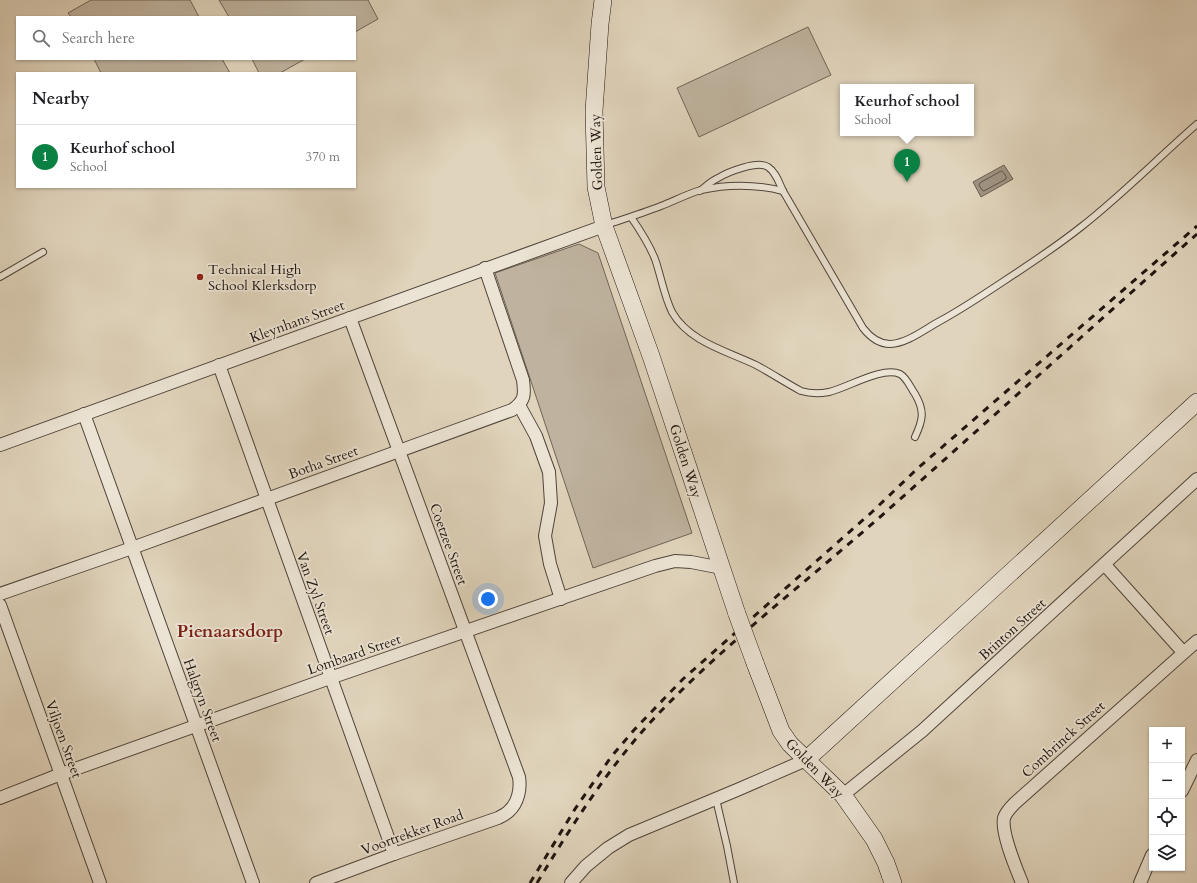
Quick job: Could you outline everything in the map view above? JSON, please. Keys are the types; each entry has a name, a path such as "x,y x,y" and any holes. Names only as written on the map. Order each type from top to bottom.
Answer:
{"street":[{"name":"Golden Way","path":"603,0 594,111 596,187 604,226 651,356 754,663 781,730 790,744 843,795 874,839 886,863 893,883"},
{"name":"Kleynhans Street","path":"0,445 604,226"},
{"path":"485,268 523,380 523,399 519,405 536,436 549,472 551,503 545,536 550,564 561,599"},
{"name":"Coetzee Street","path":"350,318 519,778 520,785 515,804"},
{"name":"Van Zyl Street","path":"219,365 394,854"},
{"path":"571,883 586,866 608,848 629,835 806,760 1197,402"},
{"name":"Botha Street","path":"0,594 132,548 512,410 519,405"},
{"name":"Halgryn Street","path":"84,414 253,883"},
{"name":"Brinton Street","path":"843,795 922,731 1105,565 1197,479"},
{"name":"Lombaard Street","path":"0,798 61,774 196,725 655,566 676,561 691,562 722,568"},
{"path":"1105,565 1183,652"},
{"name":"Viljoen Street","path":"0,605 100,883"},
{"name":"Combrinck Street","path":"1022,883 1004,829 1004,819 1007,811 1197,641"},
{"path":"1185,785 1197,760"},
{"name":"Voortrekker Road","path":"316,883 498,818 509,812 515,804"},
{"path":"1140,883 1149,862"}],"lane":[{"path":"700,191 719,176 749,166 759,164 767,166 777,177 782,191 863,328 869,335 881,343 898,343 959,310 1081,227 1153,165 1197,124"},
{"path":"604,226 700,191 733,185 767,187 782,191"},
{"path":"631,216 655,259 672,311 687,330 696,337 756,366 801,391 809,393 830,392 880,374 891,372 899,374 905,378 917,397 921,408 922,424 915,437"},
{"path":"0,277 43,252"},
{"path":"716,799 728,846 734,883"}],"shaded area":[{"path":"91,0 190,0 198,16 70,16 68,13"},
{"path":"219,0 368,0 378,19 356,31 356,16 228,16"},
{"path":"808,27 831,75 699,137 677,88"},
{"path":"94,60 223,60 229,72 100,72"},
{"path":"252,60 303,60 282,72 258,72"},
{"path":"579,244 598,253 692,533 593,568 495,273"}],"water":[{"path":"1004,165 1013,179 981,197 973,182"}],"railway":[{"path":"530,883 575,809 611,757 634,730 683,679 872,512 918,468 1197,226"},
{"path":"537,883 595,792 627,749 663,709 715,659 880,517 1197,234"}],"place":[{"name":"Keurhof school","path":"907,182"},
{"name":"Technical High School Klerksdorp","path":"200,277"}],"district":[{"name":"Pienaarsdorp","path":"230,631"}]}
